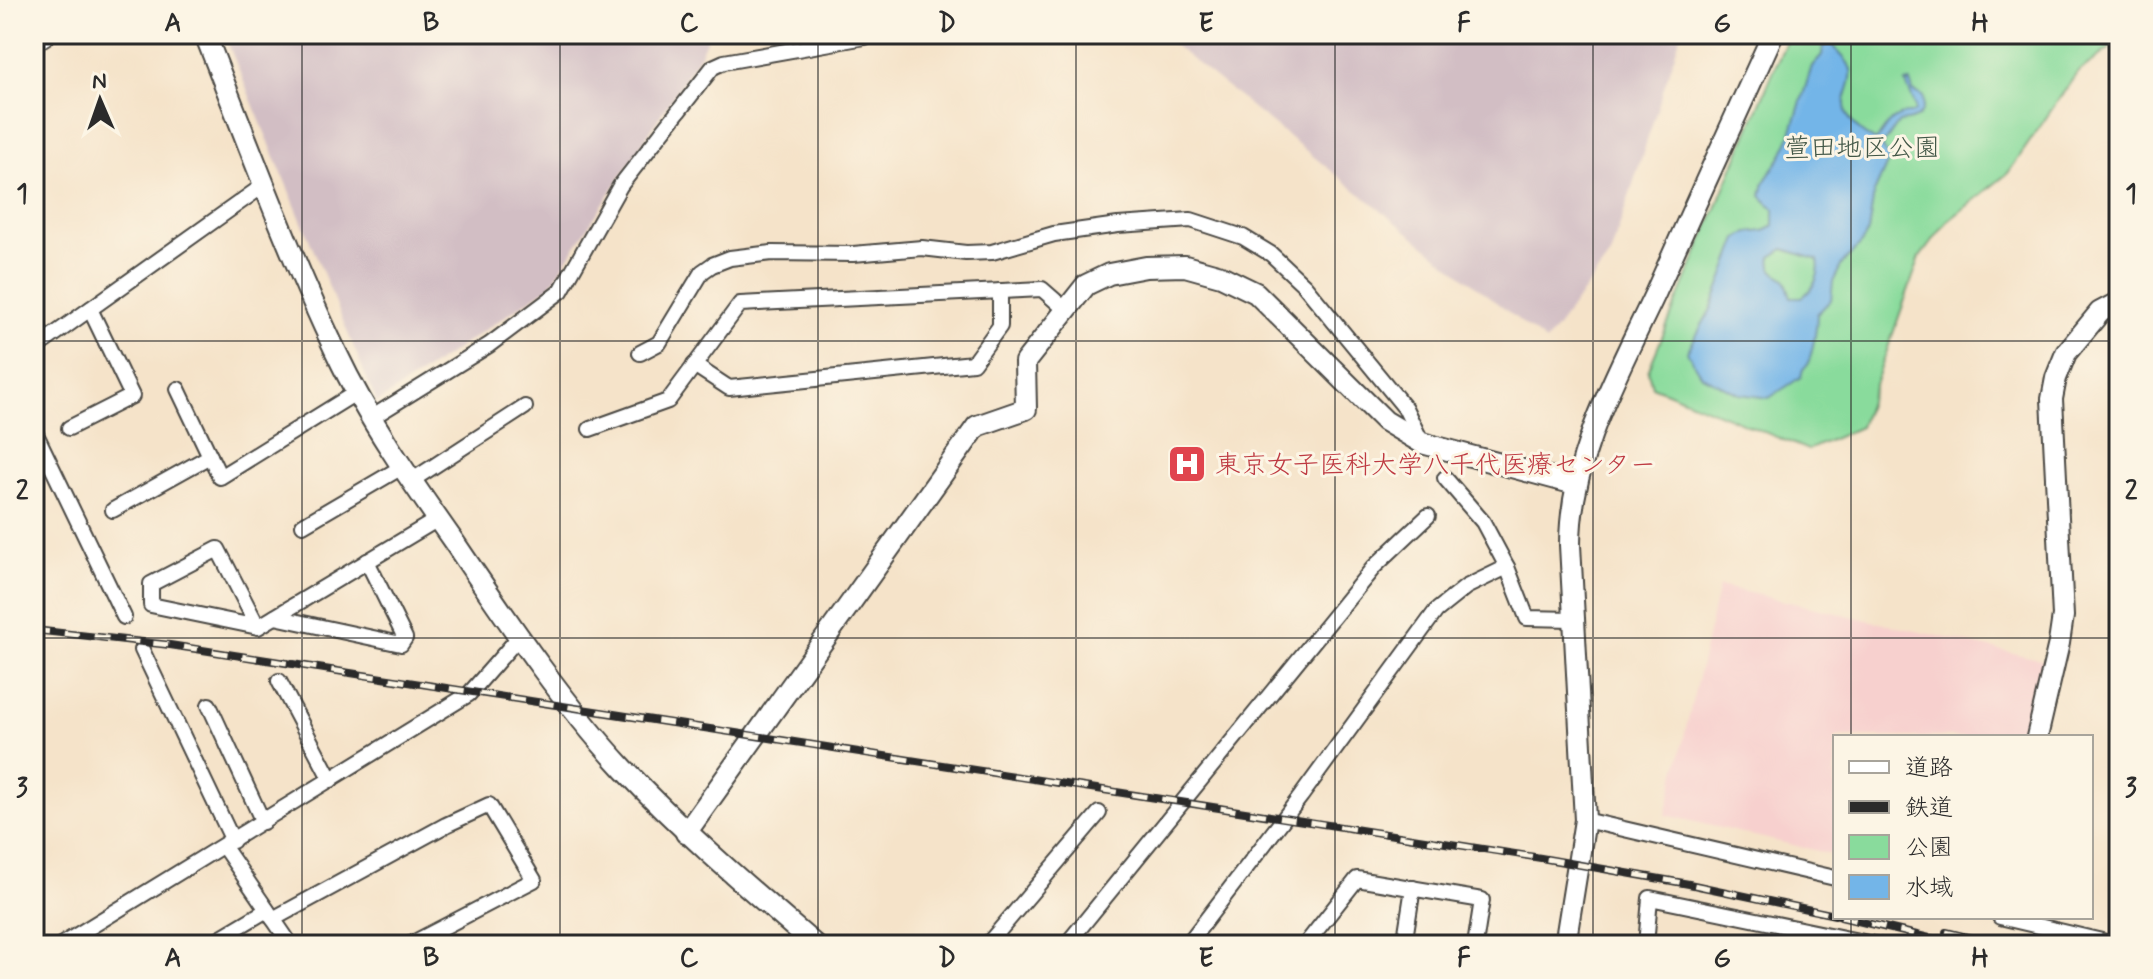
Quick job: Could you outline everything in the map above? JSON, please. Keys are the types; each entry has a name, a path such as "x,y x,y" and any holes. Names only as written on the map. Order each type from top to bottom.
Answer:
{"street":[{"path":"34,41 45,34"},
{"path":"205,34 264,185 336,353 371,418 407,474 519,637 584,722 686,833 815,945"},
{"path":"371,418 489,345 561,291 620,186 713,67 724,62 868,34"},
{"path":"1565,945 1585,820 1573,619 1570,513 1575,484 1604,404 1773,34"},
{"path":"34,349 264,185"},
{"path":"640,353 659,343 702,272 730,258 772,253 853,254 922,248 966,253 992,252 1054,234 1118,225 1191,220 1243,237 1271,254 1304,285 1405,408 1422,443"},
{"path":"686,833 977,426 1026,409 1025,362 1086,285 1109,274 1146,267 1185,266 1221,276 1256,293 1385,421 1422,443 1575,484"},
{"path":"590,429 668,401 740,304 1042,289 1066,310"},
{"path":"694,365 729,388 973,363 1000,326 1000,291"},
{"path":"2037,735 2063,616 2052,399 2066,353 2100,312 2119,302"},
{"path":"69,428 132,396 90,309"},
{"path":"178,389 220,477 357,392"},
{"path":"303,525 407,474 525,407"},
{"path":"34,430 124,617"},
{"path":"113,510 210,456"},
{"path":"1445,478 1483,522 1507,567 1527,618 1573,619"},
{"path":"1066,945 1374,567 1428,516"},
{"path":"258,627 218,549 151,584 151,605 258,627 438,519"},
{"path":"275,617 401,644 405,638 367,561"},
{"path":"1187,945 1436,611 1466,587 1507,567"},
{"path":"61,945 469,694 519,637"},
{"path":"142,650 228,844 291,945"},
{"path":"279,681 331,780"},
{"path":"209,705 263,822"},
{"path":"208,945 489,805 534,880 409,945"},
{"path":"987,945 1099,813"},
{"path":"1585,820 1833,878"},
{"path":"1305,945 1357,879 1482,900 1475,945"},
{"path":"1404,945 1413,888"},
{"path":"1646,945 1650,898 1873,944"},
{"path":"2008,919 2119,945"}],"shaded area":[{"path":"224,34 709,34 700,54 550,286 377,403"},
{"path":"1160,34 1681,34 1610,256 1546,342"},
{"path":"1719,586 2043,660 2025,735 1833,735 1833,855 1666,815"}],"green space":[{"name":"萱田地区公園","path":"1789,34 2119,34 2119,41 2077,73 2008,173 1947,222 1920,257 1860,427 1808,450 1652,386 1648,371"}],"water":[{"path":"1833,44 1850,66 1851,79 1845,109 1854,126 1870,138 1876,141 1894,118 1915,111 1906,83 1910,82 1913,91 1923,96 1923,108 1915,118 1899,122 1882,146 1889,159 1874,193 1868,232 1842,264 1833,282 1831,300 1817,314 1812,352 1801,377 1769,398 1739,394 1702,376 1687,352 1711,309 1738,239 1774,225 1774,209 1761,196 1764,182 1789,140 1812,66 1822,55 1823,46","holes":["1784,249 1818,260 1816,281 1802,297 1791,297 1785,279 1774,271 1770,261"]}],"railway":[{"path":"34,630 170,645 1541,858 1689,884 1833,915"},
{"path":"1849,919 1959,945"},
{"path":"1946,932 2000,945"}],"place":[{"name":"東京女子医科大学八千代医療センター","path":"1187,464"}]}
